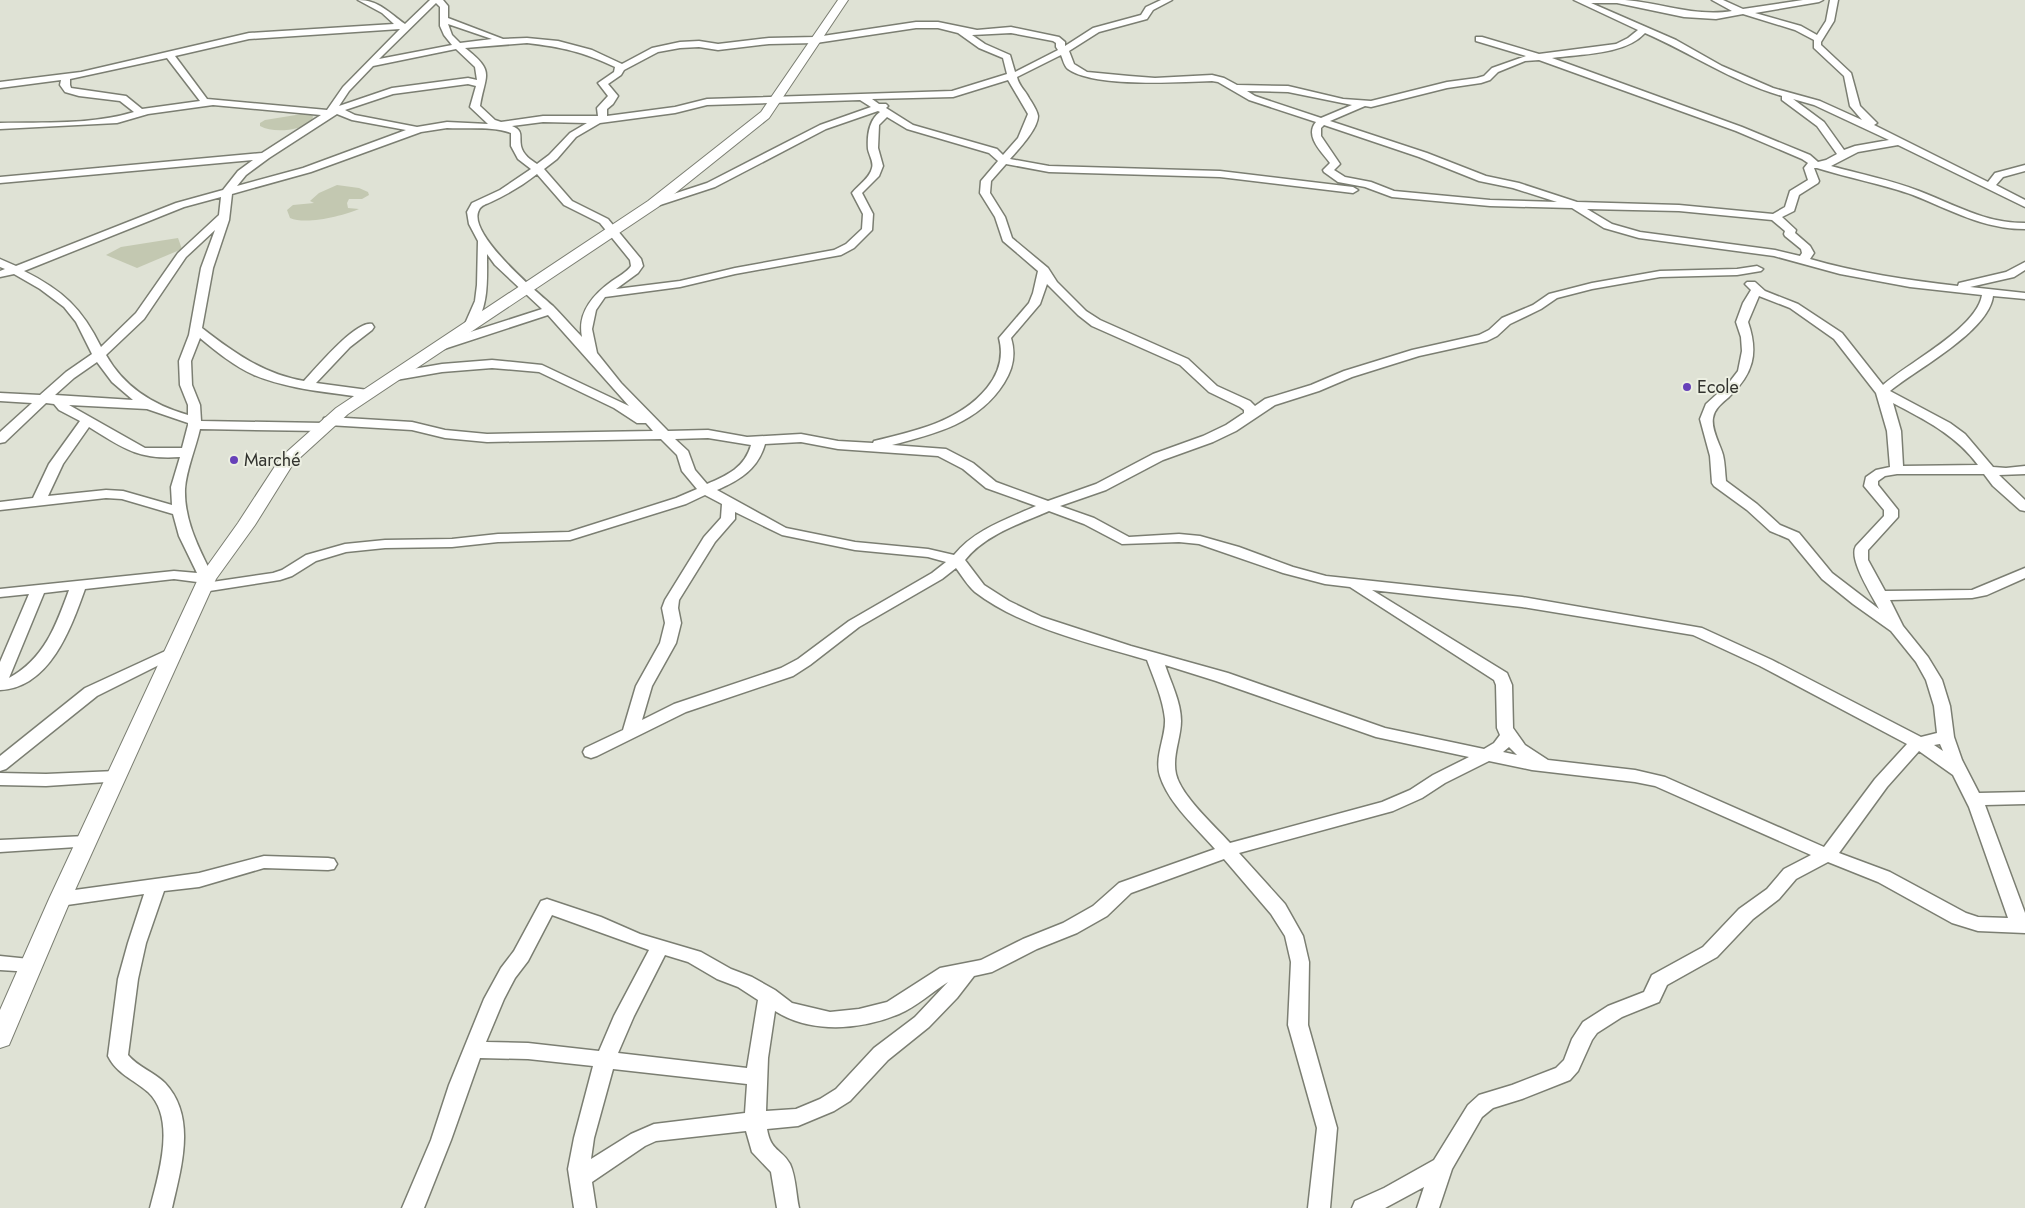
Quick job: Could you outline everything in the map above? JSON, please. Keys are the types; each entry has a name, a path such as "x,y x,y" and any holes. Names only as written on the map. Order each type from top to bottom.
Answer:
{"street":[{"path":"362,0 385,11 404,27"},
{"path":"334,111 346,89 404,27 437,0 444,6 445,30 459,47 475,60 482,73 482,84 474,107 479,113 500,126 517,133 515,142 526,162 538,169 568,203 598,218 612,231 635,259 636,266 634,271 601,294 590,310 586,329 591,354"},
{"path":"0,1038 86,842 205,583 287,462 326,424 653,204 765,115 843,0"},
{"path":"0,274 16,270 180,205 326,164 350,153 419,129 447,125 500,126 538,120 598,120 665,111 707,102 928,96 966,91 1011,77 1064,50 1096,30 1144,17 1149,9 1168,0"},
{"path":"1578,0 1617,1 1702,16 1728,16 1819,0"},
{"path":"1578,0 1673,42 1719,68 1770,90 1790,101 1821,124 1831,141 1843,155"},
{"path":"1716,0 1745,12 1787,24 1819,39"},
{"path":"1834,0 1830,21 1817,42 1817,46 1848,75 1855,106 1862,115 1897,142"},
{"path":"444,20 472,31 508,41"},
{"path":"1757,290 1749,303 1742,322 1747,337 1748,350 1744,371 1732,387 1711,407 1706,419 1717,456 1719,483 1752,507 1775,528 1794,536 1827,576 1896,628 1922,660 1934,680 1942,706 1946,737 1954,760 1974,799 2022,925 1978,924 1959,918 1884,877 1827,855 1692,794 1659,782 1635,776 1545,766 1382,733 1222,677 1037,620 1004,604 979,588 957,560 928,553 855,546 782,531 706,490 696,480 689,471 683,454 665,434 617,386 591,354 550,310 498,263 474,224 472,212 476,205 504,192 538,169 553,157 572,136 598,120 603,115 602,108 613,98 603,83 618,73 620,68 655,50 680,45 699,44 718,47 769,41 816,40 916,25 938,25 977,33 1011,30 1056,39 1061,42 1060,48 1064,50 1070,66 1085,74 1155,81 1212,78 1221,80 1252,98 1423,155 1483,179 1531,190 1574,204 1591,217 1608,226 1639,236 1766,251 1804,259 1840,271 1910,284 2025,296"},
{"path":"0,85 66,78 170,56 208,44 249,36 404,27"},
{"path":"1392,194 1367,184 1342,180 1331,174 1328,170 1335,164 1316,136 1316,128 1322,121 1361,105 1389,101 1447,85 1478,81 1487,78 1495,70 1514,62 1618,46 1629,41 1643,29"},
{"path":"961,31 982,46 1004,54 1007,57 1014,84 1033,114 1032,120 1022,139 986,181 985,193 1000,216 1007,239 1044,270 1052,284 1082,313 1096,323 1184,362 1213,389 1249,406 1251,409 1250,415"},
{"path":"1479,39 1542,57 1752,135 1806,157 1815,164 1901,188 1952,210 1986,221 2014,227 2025,226"},
{"path":"369,64 459,47 508,41 562,44 597,55 620,68"},
{"path":"170,56 204,101 334,111 352,117 419,129"},
{"path":"66,78 65,85 68,90 123,98 141,113"},
{"path":"205,583 186,536 179,511 178,487 195,423 194,405 186,385 186,361 196,330 207,268 224,216 227,192 242,173 334,111 368,98 404,89 468,81 482,84"},
{"path":"1235,88 1288,89 1361,105"},
{"path":"1770,90 1817,103 2025,204"},
{"path":"653,204 711,184 762,160 823,127 928,96"},
{"path":"863,98 910,127 993,151 1003,161 1068,171 1220,174 1422,198 1490,203 1679,208 1776,217 1790,209 1794,194 1814,181 1809,168 1815,164 1829,163 1855,149 1897,142"},
{"path":"0,126 100,122 117,120 141,113 210,102"},
{"path":"601,294 680,284 735,271 837,253 850,246 867,230 868,214 857,193 875,174 878,166 873,148 874,125 882,110"},
{"path":"0,180 265,156"},
{"path":"1990,186 1999,175 2025,168"},
{"path":"0,439 20,420 51,399 70,375 99,355 140,316 182,255 224,216"},
{"path":"1776,217 1791,230 1789,234 1806,248 1808,253 1804,259"},
{"path":"470,326 480,304 482,292 480,254 483,241"},
{"path":"1766,251 1767,259 1751,273 1750,281 1757,290 1794,306 1838,336 1882,392 1894,431 1897,470"},
{"path":"0,262 36,281 68,304 87,326 99,355 118,381 133,396 146,405 195,423 412,426 445,434 487,438 708,434 747,441 802,438 838,445 941,452 968,466 991,485 1090,521 1127,541 1179,538 1200,540 1234,550 1288,570 1324,580 1354,585 1522,602 1697,631 1766,663 1919,743 1962,773"},
{"path":"1940,287 1988,281 2010,275 2025,265"},
{"path":"591,752 680,708 787,672 804,662 854,624 936,576 957,560 970,544 1049,506 1101,487 1158,457 1208,439 1231,428 1270,402 1315,388 1348,374 1416,353 1483,338 1493,333 1506,321 1537,307 1553,296 1592,286 1660,274 1737,272 1757,268"},
{"path":"871,447 955,422 968,415 988,396 1003,375 1008,356 1005,338 1034,304 1039,293 1044,270"},
{"path":"1882,392 1895,380 1949,344 1968,327 1988,304 1990,299 1988,293"},
{"path":"440,346 550,310"},
{"path":"308,384 346,344 368,327"},
{"path":"196,330 230,356 260,373 280,379 368,394"},
{"path":"396,376 442,368 492,364 542,369 619,405 665,434"},
{"path":"1882,392 1960,436 1998,483 2025,507"},
{"path":"0,396 146,405"},
{"path":"51,399 106,430 128,445 146,453 187,452"},
{"path":"38,503 56,464 87,420"},
{"path":"0,592 174,576 205,583 261,581 287,573 311,558 345,548 385,544 452,543 498,538 570,536 681,501 731,479 745,469 754,455 759,440"},
{"path":"1896,628 1861,560 1861,549 1891,517 1891,510 1871,486 1871,480 1881,473 1897,470 2025,470"},
{"path":"0,506 106,494 123,495 179,511"},
{"path":"630,734 644,686 668,642 673,623 670,608 672,600 709,540 728,519 729,502"},
{"path":"1881,596 1972,594 1982,592 2025,572"},
{"path":"39,588 0,681 1,684 13,683 44,660 58,641 80,584"},
{"path":"1354,585 1501,677 1504,685 1505,728 1519,749 1545,766"},
{"path":"0,765 70,706 91,692 174,652"},
{"path":"1154,657 1169,698 1173,720 1167,760 1168,776 1179,796 1278,909 1294,936 1300,962 1298,1025 1327,1128 1319,1208"},
{"path":"413,1208 441,1140 459,1085 494,999 508,973 521,956 547,906 660,947 694,957 724,974 745,982 785,1008 804,1015 830,1020 849,1018 893,1008 947,973 985,967 1030,944 1070,928 1100,911 1125,888 1227,850 1387,806 1416,794 1439,779 1486,755 1500,746 1509,736"},
{"path":"1428,1208 1442,1166 1475,1111 1486,1101 1515,1093 1563,1074 1569,1069 1586,1032 1594,1022 1652,997 1660,980 1710,952 1746,914 1773,894 1790,874 1827,855 1881,783 1911,749 1919,743 1946,737"},
{"path":"0,779 46,780 116,777"},
{"path":"1974,799 2025,798"},
{"path":"0,846 86,842"},
{"path":"60,900 199,880 264,862 328,864"},
{"path":"156,886 137,943 128,979 118,1056 125,1067 161,1092 170,1111 174,1131 172,1160 161,1208"},
{"path":"585,1208 579,1169 584,1138 605,1060 624,1016 660,947"},
{"path":"0,963 32,965"},
{"path":"580,1178 638,1140 654,1133 798,1117 827,1105 842,1095 881,1054 922,1022 969,970"},
{"path":"768,996 758,1058 755,1122 759,1146 781,1168 788,1208"},
{"path":"473,1050 528,1051 758,1077"},
{"path":"1363,1208 1392,1195 1442,1166"}],"green space":[{"path":"311,114 313,116 312,122 287,130 272,130 260,126 260,123 265,120"},
{"path":"337,185 359,188 368,192 369,195 362,199 349,199 347,203 348,208 359,209 344,214 305,221 290,218 287,210 293,205 314,203 310,201 319,193"},
{"path":"178,238 182,249 137,268 106,255 121,247"}],"place":[{"name":"Ecole","path":"1687,387"},
{"name":"Marché","path":"234,460"}]}
